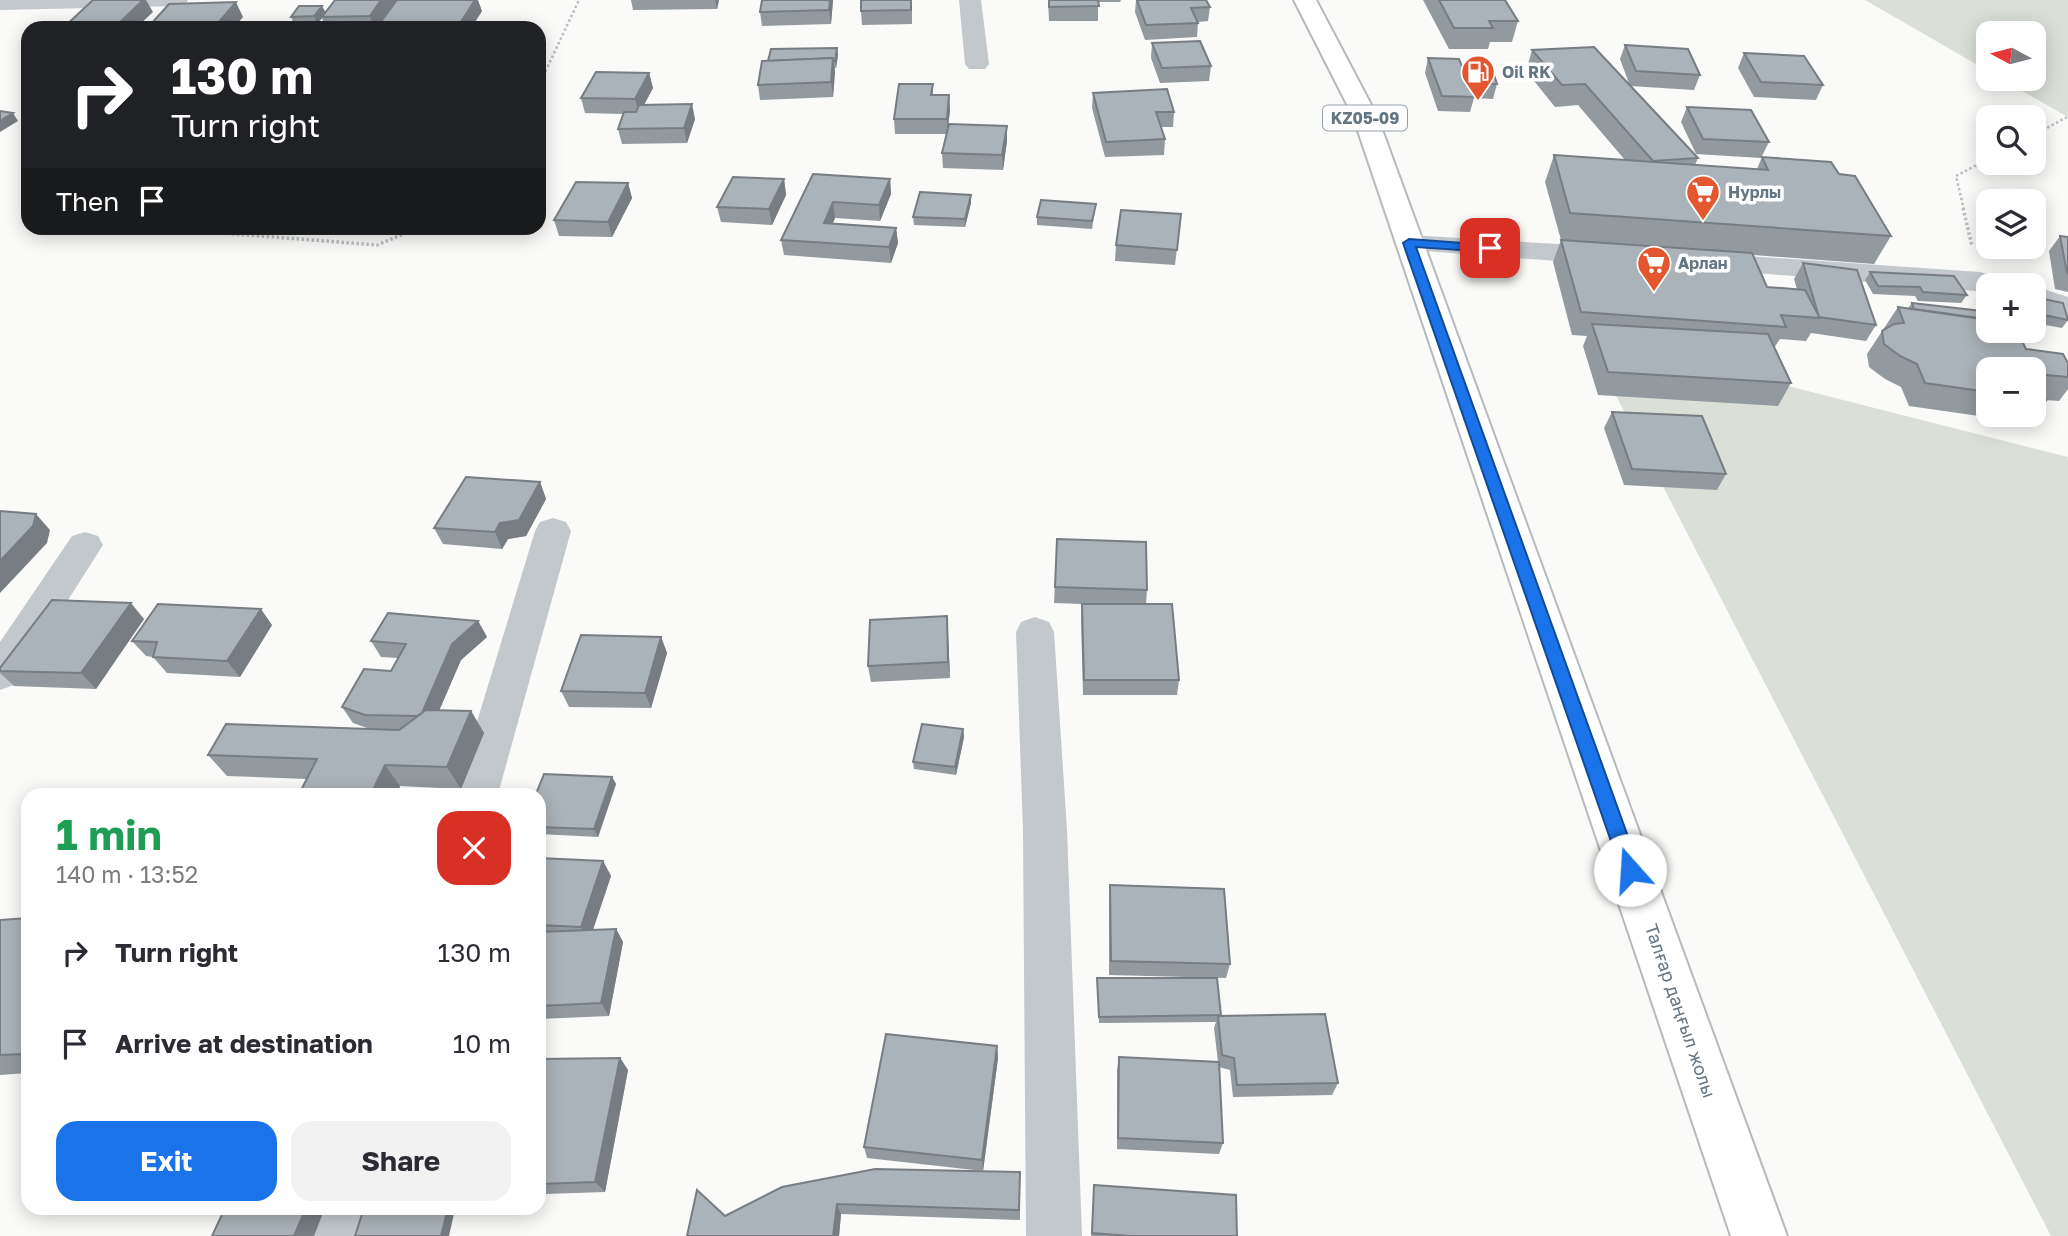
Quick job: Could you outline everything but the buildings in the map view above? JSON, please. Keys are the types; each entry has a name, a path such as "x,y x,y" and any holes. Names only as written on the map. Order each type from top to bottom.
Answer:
{"main road":[{"name":"Талғар даңғыл жолы","path":"1305,0 1365,116 1759,1236"}],"street":[{"path":"0,4 177,0"},
{"path":"970,0 977,64"},
{"path":"1409,243 1632,258"},
{"path":"1674,260 1976,282"},
{"path":"2046,299 2068,307"},
{"path":"478,788 553,530"},
{"path":"0,674 85,545"},
{"path":"1035,632 1045,830 1054,1236"},
{"path":"340,1236 346,1215"}],"path":[{"path":"546,70 579,0"},
{"path":"2046,128 2067,117"},
{"path":"1976,165 1956,176 1986,273"},
{"path":"248,235 377,245 401,235"}],"shaded area":[{"path":"1865,0 2068,0 2068,117 2022,91 2046,91 2046,21 1976,21 1976,64"},
{"path":"1596,357 1693,362 2068,457 2068,1236 2051,1236"}],"place":[{"name":"Oil RK","path":"1478,102"},
{"name":"Нурлы","path":"1703,222"},
{"name":"Арлан","path":"1654,293"}],"route":[{"path":"1490,248 1409,243 1630,870"}]}
